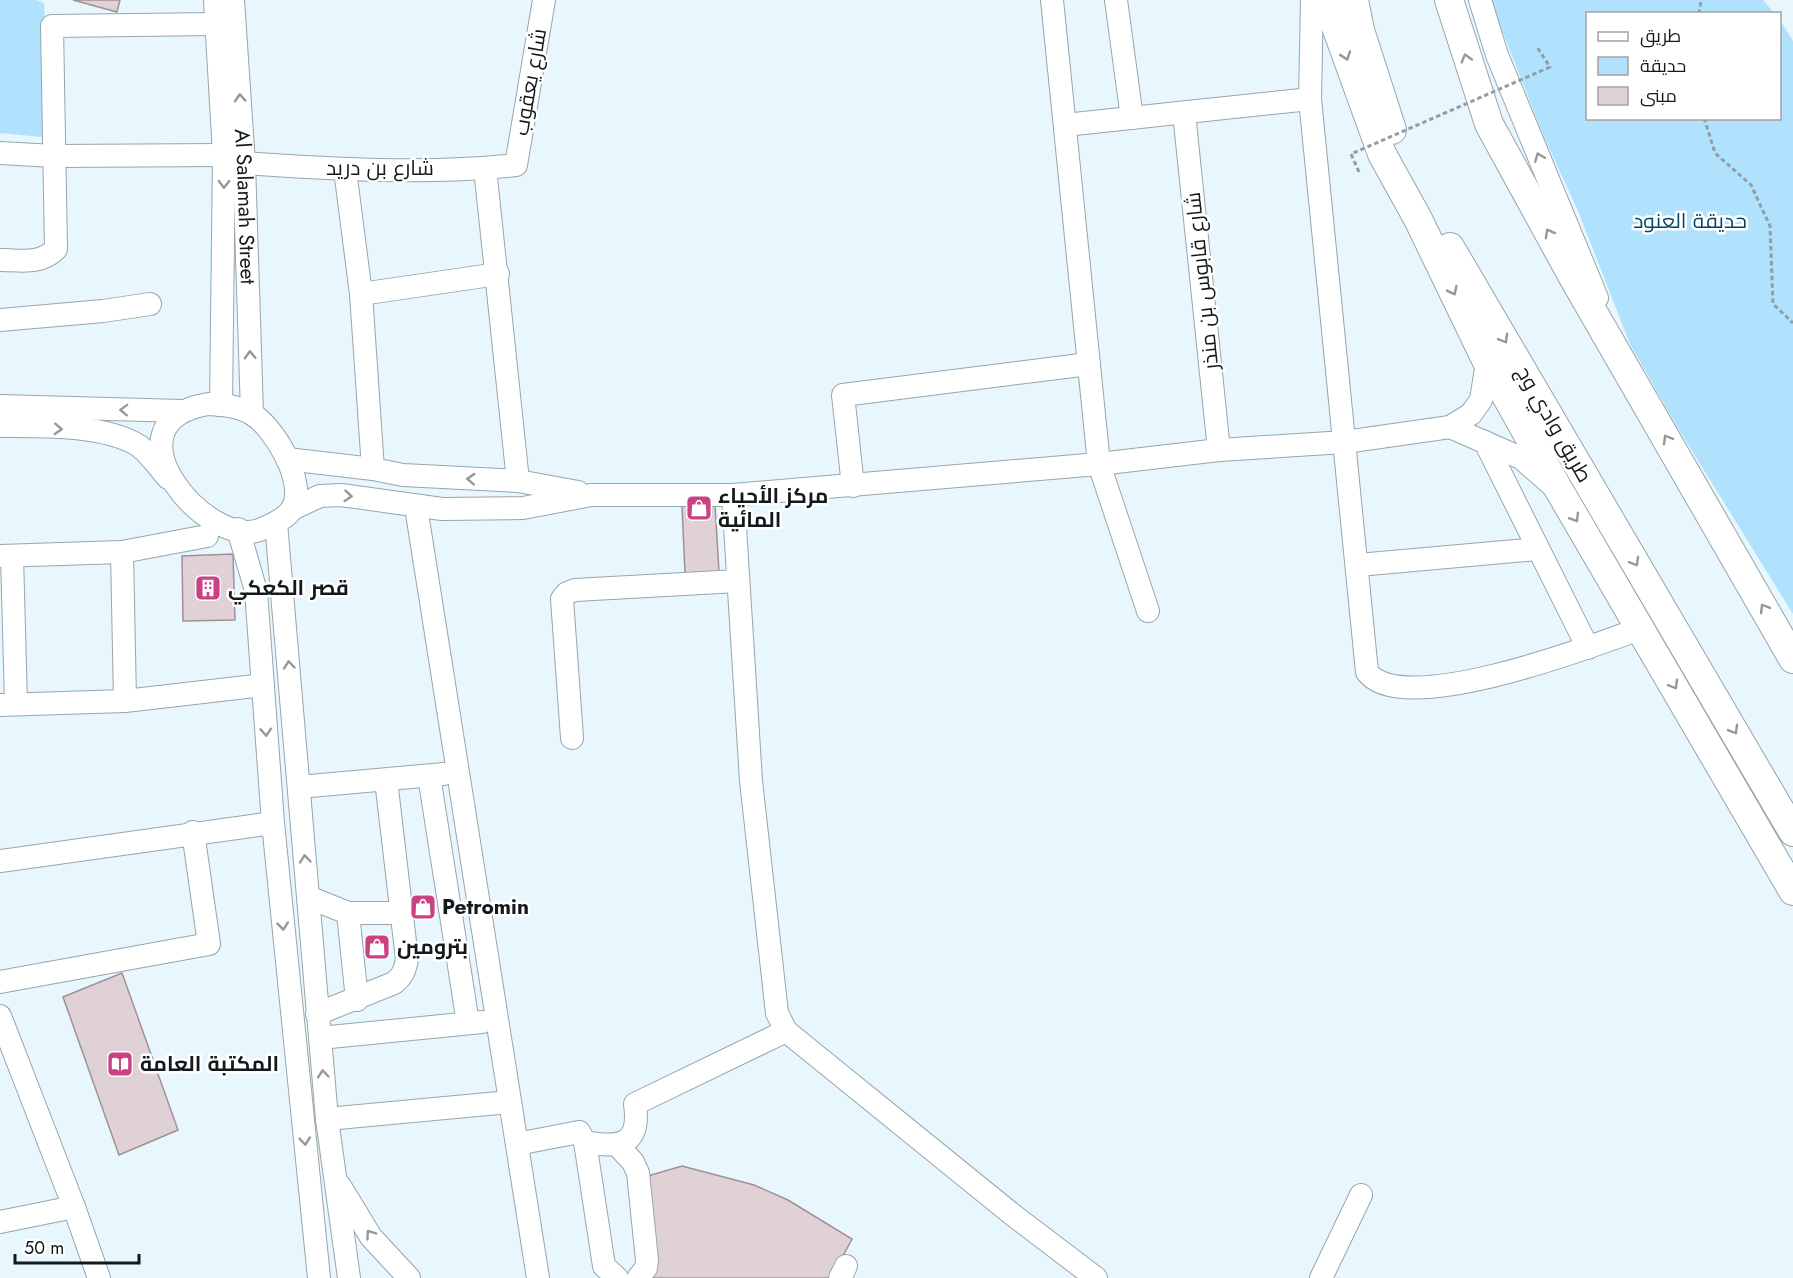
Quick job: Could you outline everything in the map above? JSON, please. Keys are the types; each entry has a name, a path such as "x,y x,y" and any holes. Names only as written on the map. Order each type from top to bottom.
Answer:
{"main road":[{"name":"طريق وادي وج","path":"1353,0 1360,30 1394,136 1451,249 1793,832"},
{"path":"1449,0 1489,124 1793,659"},
{"path":"1333,12 1382,154 1418,219 1487,362 1558,490 1642,628 1793,891"},
{"path":"1764,781 1793,815"}],"street":[{"name":"Al Salamah Street","path":"215,0 234,159 252,414"},
{"name":"Al Salamah Street","path":"221,405 234,159 233,0"},
{"name":"شارع يعقوب","path":"516,165 544,0"},
{"path":"1052,0 1099,464 1148,611"},
{"path":"1116,0 1132,118"},
{"path":"1333,12 1311,0 1310,99 1367,672 1374,681 1383,685 1422,688 1457,684 1588,648 1642,628"},
{"path":"1480,0 1497,55 1625,366"},
{"path":"0,260 36,261 48,257 56,249 52,26 217,24"},
{"path":"1065,125 1310,99"},
{"name":"شارع قابوس بن منذر","path":"1184,112 1220,450"},
{"name":"شارع بن دريد","path":"0,153 234,159 345,170 485,168 516,165"},
{"path":"485,168 498,274 518,481"},
{"path":"345,170 361,294 373,469"},
{"path":"361,294 498,274"},
{"path":"0,320 103,311 150,304"},
{"path":"0,426 95,431 118,436 140,447 189,503 208,517 238,529 256,532 320,496 341,495 416,507 523,507 591,495 733,495 1099,464 1220,450 1345,442 1450,427 1471,414 1481,400 1487,362"},
{"path":"853,486 843,395 1089,364"},
{"path":"171,482 162,449 164,429 172,417 182,411 208,404 221,405 252,414 272,431 288,459 296,487 284,516 284,609 327,1119 349,1278"},
{"path":"0,406 182,411"},
{"path":"1450,427 1521,458 1558,490"},
{"path":"1485,442 1588,648"},
{"path":"288,459 404,475 518,481 591,495"},
{"path":"733,495 751,781 777,1013 786,1031 1013,1215 1096,1278"},
{"path":"416,507 538,1278"},
{"path":"238,529 256,591 273,822 313,1276"},
{"path":"207,536 122,552 6,556 8,705 125,701 263,685"},
{"path":"1358,565 1538,549"},
{"path":"122,552 125,701"},
{"path":"572,738 562,599 567,593 575,590 738,581"},
{"path":"257,612 284,609"},
{"path":"299,787 458,772"},
{"path":"429,776 468,1023"},
{"path":"317,1014 357,1000 394,983 403,976 407,959 386,780"},
{"path":"0,861 273,822"},
{"path":"0,982 209,944 193,832"},
{"path":"308,897 348,913 402,913"},
{"path":"348,913 357,1000"},
{"path":"0,1016 99,1278"},
{"path":"320,1038 497,1020"},
{"path":"585,1142 618,1146 630,1139 636,1121 635,1104 786,1031"},
{"path":"327,1119 510,1102"},
{"path":"517,1144 579,1132 585,1142 604,1266 617,1278"},
{"path":"618,1146 633,1162 638,1173 647,1260 646,1269 638,1278"},
{"path":"335,1179 371,1237 409,1278"},
{"path":"1321,1278 1361,1195"},
{"path":"0,1222 74,1207"}],"path":[{"path":"1359,172 1351,154 1550,67 1537,47"},
{"path":"1705,120 1715,153 1751,185 1770,226 1773,304 1793,323"}],"green space":[{"path":"0,0 36,0 44,3 51,128 41,137 0,133"},
{"name":"حديقة العنود","path":"1490,0 1763,0 1773,12 1586,12 1586,120 1781,120 1781,22 1793,41 1793,614 1676,425 1630,344 1578,211 1544,137"}],"building":[{"path":"73,0 120,0 117,12"},
{"path":"715,504 719,572 685,573 682,506"},
{"name":"قصر الكعكي","path":"233,554 235,620 183,621 182,556"},
{"name":"المكتبة العامة","path":"122,973 178,1130 119,1155 63,997"},
{"path":"682,1166 754,1185 788,1200 852,1239 831,1278 653,1278 644,1177"}],"place":[{"name":"مركز الأحياء المائية","path":"699,508"},
{"name":"قصر الكعكي","path":"208,588"},
{"name":"Petromin","path":"423,907"},
{"name":"بترومين","path":"377,947"},
{"name":"المكتبة العامة","path":"120,1064"}]}
